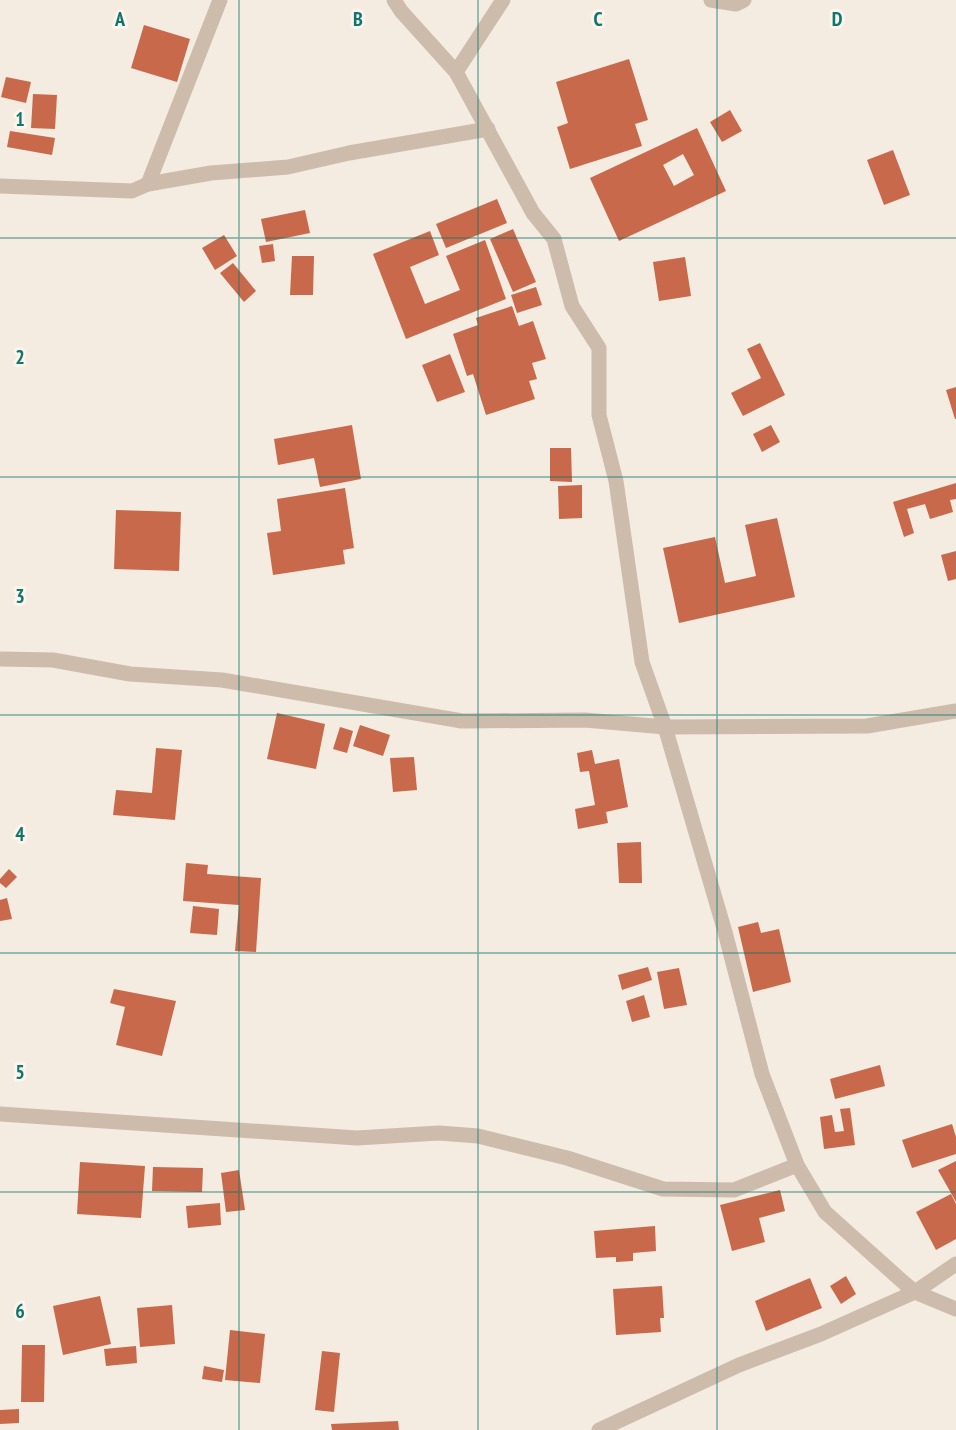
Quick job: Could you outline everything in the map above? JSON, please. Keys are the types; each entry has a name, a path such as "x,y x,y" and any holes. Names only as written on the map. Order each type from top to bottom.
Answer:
{"street":[{"path":"148,184 220,0"},
{"path":"394,0 401,12 456,72 533,213 554,239 572,306 599,348 599,415 616,481 642,662 665,727 725,932 762,1074 796,1165 825,1212 915,1292 956,1309"},
{"path":"456,72 503,0"},
{"path":"711,0 736,4 744,0"},
{"path":"0,186 132,191 148,184 211,173 288,167 349,153 488,129"},
{"path":"0,659 53,660 130,674 222,680 462,721 585,720 665,727 867,726 956,711"},
{"path":"0,1114 357,1138 439,1133 478,1136 567,1158 663,1189 734,1190 796,1165"},
{"path":"599,1430 739,1365 821,1334 915,1292 956,1264"}],"building":[{"path":"144,25 190,39 177,82 131,68"},
{"path":"629,59 648,120 635,124 642,146 570,169 557,127 568,123 556,82"},
{"path":"6,77 31,82 26,103 1,97"},
{"path":"33,94 57,95 55,129 31,128"},
{"path":"730,110 742,131 722,142 710,122"},
{"path":"697,128 726,191 619,241 590,178","holes":["683,154 694,175 674,186 663,165"]},
{"path":"10,131 55,138 52,155 7,147"},
{"path":"893,150 910,195 884,205 867,160"},
{"path":"497,199 507,223 446,248 436,224"},
{"path":"305,210 310,233 266,242 261,219"},
{"path":"513,229 536,282 513,292 490,239"},
{"path":"430,231 439,255 410,267 425,304 460,290 446,256 485,240 506,299 406,339 373,254"},
{"path":"224,235 237,256 215,270 202,248"},
{"path":"273,244 275,261 262,263 259,246"},
{"path":"292,256 314,256 313,295 290,295"},
{"path":"685,257 691,296 659,301 653,262"},
{"path":"233,263 256,291 244,302 220,273"},
{"path":"536,287 542,305 517,313 511,295"},
{"path":"512,306 519,326 533,321 546,359 532,363 537,379 529,381 535,399 486,415 473,374 467,376 453,334 478,325 476,318"},
{"path":"760,343 785,395 743,416 731,393 761,378 747,349"},
{"path":"450,354 465,392 437,402 422,365"},
{"path":"956,387 956,419 955,419 946,390"},
{"path":"352,425 361,479 320,487 314,458 278,465 274,439"},
{"path":"771,425 780,442 762,452 753,434"},
{"path":"550,448 571,448 572,482 550,481"},
{"path":"956,483 956,499 950,500 953,512 930,519 925,504 907,509 914,533 904,537 893,502"},
{"path":"582,485 582,518 559,519 558,486"},
{"path":"345,488 354,548 343,550 345,564 273,575 267,533 281,531 277,499"},
{"path":"116,510 181,512 179,571 114,569"},
{"path":"777,518 795,597 679,623 663,548 715,537 725,583 756,576 745,525"},
{"path":"956,551 956,579 948,581 941,555"},
{"path":"277,713 325,724 316,769 267,759"},
{"path":"360,725 390,735 383,756 353,746"},
{"path":"340,727 353,731 347,753 333,749"},
{"path":"156,748 182,750 175,820 113,815 116,790 152,793"},
{"path":"592,750 595,764 619,759 628,807 606,812 608,823 578,829 575,809 595,805 589,771 580,772 577,753"},
{"path":"414,757 417,790 393,792 390,758"},
{"path":"641,842 642,883 619,883 617,843"},
{"path":"186,863 208,865 207,874 261,878 256,952 235,951 239,905 183,901"},
{"path":"9,869 17,877 6,888 0,883 0,879"},
{"path":"7,898 12,919 0,921 0,900"},
{"path":"193,906 219,909 217,935 190,933"},
{"path":"758,922 761,933 779,929 791,982 753,992 738,927"},
{"path":"648,967 652,980 622,990 618,975"},
{"path":"679,968 687,1005 664,1009 657,972"},
{"path":"114,989 176,1001 162,1056 116,1045 125,1007 110,1003"},
{"path":"644,995 650,1017 632,1022 626,1001"},
{"path":"880,1065 885,1086 835,1099 830,1079"},
{"path":"850,1108 855,1145 824,1149 820,1117 832,1115 835,1132 844,1131 840,1109"},
{"path":"952,1124 956,1137 956,1154 912,1168 902,1140"},
{"path":"956,1161 956,1202 938,1170"},
{"path":"80,1162 145,1166 141,1218 77,1214"},
{"path":"153,1167 203,1168 202,1192 152,1191"},
{"path":"239,1170 245,1210 226,1212 221,1173"},
{"path":"780,1190 785,1211 759,1218 765,1242 732,1251 720,1205"},
{"path":"951,1194 956,1204 956,1239 936,1250 916,1212"},
{"path":"220,1203 221,1225 188,1228 186,1206"},
{"path":"655,1226 656,1251 633,1253 633,1261 616,1262 616,1257 596,1258 594,1231"},
{"path":"846,1276 856,1294 841,1304 830,1286"},
{"path":"810,1278 822,1308 766,1331 755,1301"},
{"path":"662,1286 664,1318 660,1318 661,1332 616,1335 613,1289"},
{"path":"100,1296 111,1344 63,1355 53,1306"},
{"path":"172,1305 175,1344 140,1347 137,1308"},
{"path":"230,1330 265,1334 260,1383 225,1380"},
{"path":"22,1345 45,1345 44,1402 21,1402"},
{"path":"136,1346 137,1363 106,1366 104,1349"},
{"path":"322,1351 340,1353 334,1412 315,1410"},
{"path":"204,1366 224,1370 222,1382 202,1379"},
{"path":"19,1409 19,1423 0,1424 0,1410"},
{"path":"398,1421 399,1430 332,1430 331,1424"}]}
